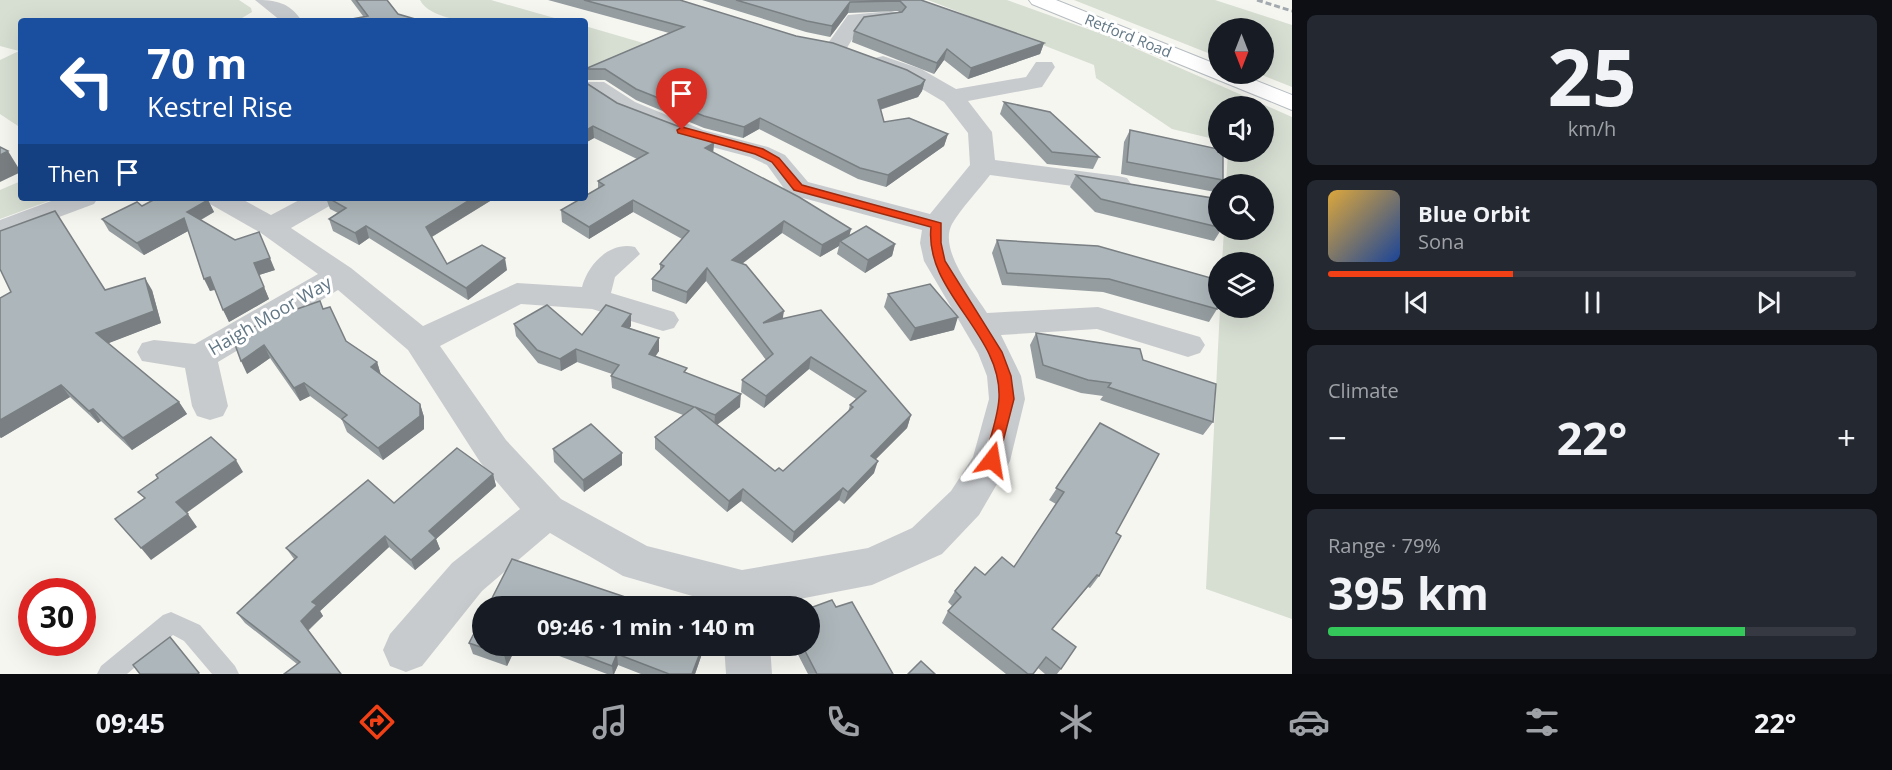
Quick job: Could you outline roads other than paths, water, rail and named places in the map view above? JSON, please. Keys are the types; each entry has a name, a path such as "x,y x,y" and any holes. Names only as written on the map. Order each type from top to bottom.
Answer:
{"main road":[{"name":"Retford Road","path":"1039,0 1208,69"},
{"name":"Retford Road","path":"1247,84 1292,102"}],"street":[{"path":"265,0 289,17"},
{"path":"837,46 855,19 891,17"},
{"path":"596,87 627,107 694,135 759,152 776,160 798,188 937,225 983,166 981,132 952,97 913,74 837,46 802,40"},
{"path":"952,97 1034,82 1044,67"},
{"path":"983,166 1100,169 1141,188"},
{"path":"0,230 76,201"},
{"name":"Haigh Moor Way","path":"225,201 271,227 340,275 420,342 493,451 548,511 638,563 737,596"},
{"path":"271,227 319,201"},
{"name":"Haigh Moor Way","path":"751,596 872,566 927,541 964,503 992,460 1007,399 1004,376 995,352 939,261 935,243 937,225"},
{"path":"594,299 601,273 625,254"},
{"name":"Haigh Moor Way","path":"154,352 200,357 340,275"},
{"path":"420,342 517,294 594,299 663,320"},
{"path":"977,325 1098,318 1188,345"},
{"name":"Haigh Moor Way","path":"200,357 210,406"},
{"path":"406,650 467,577 548,511"},
{"path":"748,656 749,674"}],"lane":[{"path":"109,674 171,623 192,633 227,674"}],"railway":[{"path":"1257,0 1292,11"}]}
